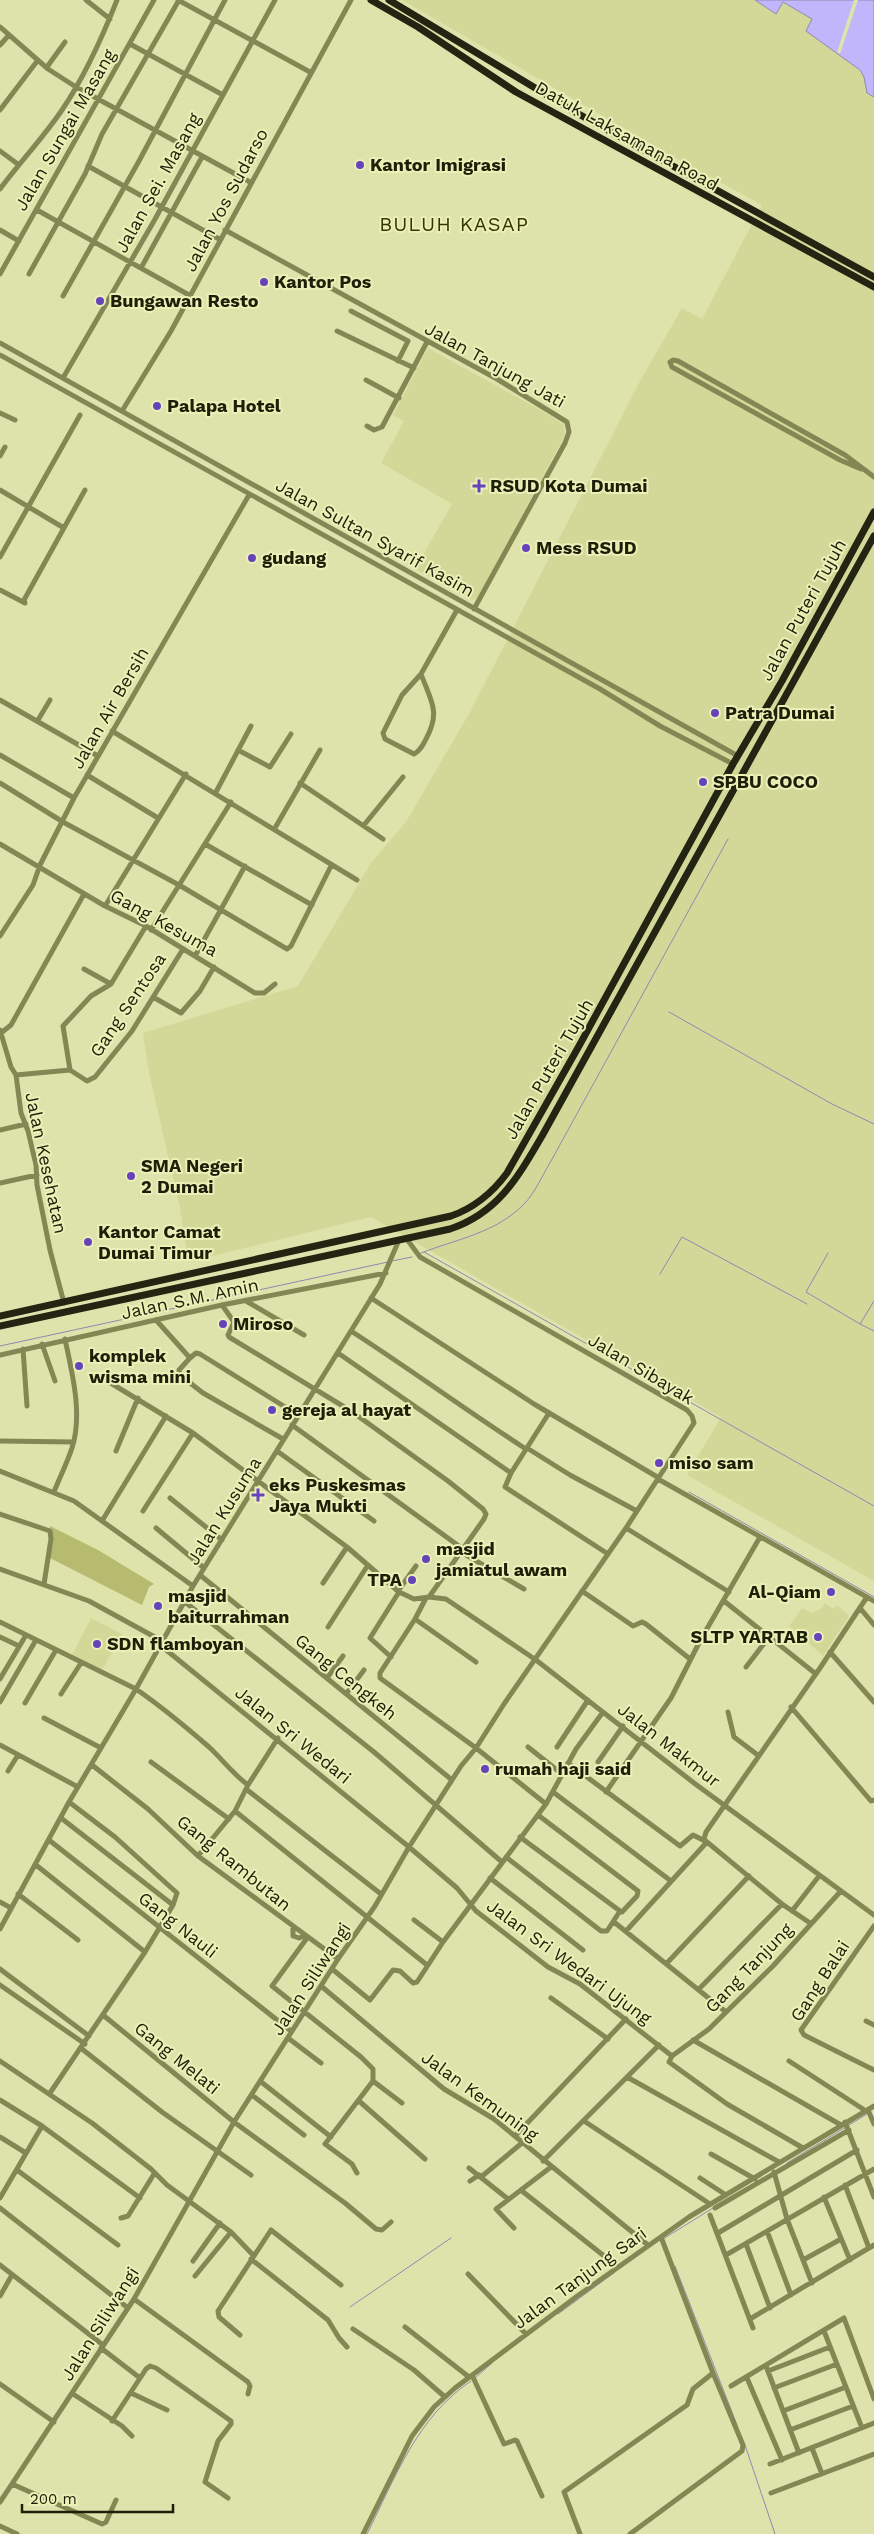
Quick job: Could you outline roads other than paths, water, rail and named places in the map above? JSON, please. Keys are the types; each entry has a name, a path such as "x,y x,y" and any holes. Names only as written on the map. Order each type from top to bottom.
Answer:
{"highway":[{"name":"Datuk Laksamana Road","path":"371,0 418,27 516,92 874,287"},
{"path":"389,0 490,63 559,103 874,277"},
{"path":"418,27 422,19"},
{"name":"Jalan Puteri Tujuh","path":"0,1316 460,1213 483,1198 501,1180 579,1046 733,764 782,681 874,512"},
{"name":"Jalan Puteri Tujuh","path":"0,1326 462,1225 498,1202 523,1170 587,1051 874,536"},
{"path":"782,681 790,686"},
{"path":"579,1046 587,1051"}],"street":[{"path":"86,0 110,19"},
{"path":"0,189 62,110 76,88 110,19 117,0"},
{"name":"Jalan Sungai Masang","path":"0,274 154,0"},
{"path":"29,274 88,166 115,110 179,0 310,72"},
{"path":"63,296 155,132 184,74 225,0"},
{"name":"Jalan Sei. Masang","path":"63,378 154,221 276,0"},
{"name":"Jalan Yos Sudarso","path":"122,410 190,295 351,0"},
{"path":"0,27 38,60 76,88 250,182"},
{"path":"0,45 9,35"},
{"path":"48,67 65,42"},
{"path":"130,44 223,95"},
{"path":"0,110 38,60"},
{"path":"0,151 19,165"},
{"path":"140,268 173,213 202,157"},
{"path":"88,166 220,239"},
{"path":"173,186 184,192"},
{"path":"36,210 190,295"},
{"path":"154,221 164,227"},
{"path":"0,230 19,241"},
{"name":"Jalan Tanjung Jati","path":"225,230 550,410 564,419 568,425 569,432 565,443 474,608"},
{"path":"351,311 408,342 398,361"},
{"path":"337,331 414,368"},
{"path":"366,426 374,430 382,427 427,342"},
{"name":"Jalan Sultan Syarif Kasim","path":"0,343 738,756"},
{"name":"Jalan Sultan Syarif Kasim","path":"0,356 733,764"},
{"path":"861,469 845,455 678,361 670,362 672,366 874,477"},
{"path":"366,380 399,398"},
{"path":"0,557 86,404"},
{"path":"0,413 15,420"},
{"path":"772,422 775,416"},
{"path":"0,456 5,447"},
{"path":"0,490 64,528"},
{"path":"0,590 25,602 24,600 86,490"},
{"name":"Jalan Air Bersih","path":"0,936 33,885 40,866 87,775 250,495"},
{"path":"304,525 308,516"},
{"path":"421,674 434,709 434,725 422,747 414,754 385,739 382,735 402,696 421,674 458,610"},
{"path":"600,689 605,681"},
{"path":"0,700 98,756"},
{"path":"38,720 50,700"},
{"path":"216,792 251,726"},
{"path":"112,731 216,792 275,828 331,866 357,880"},
{"path":"238,750 270,767 292,734"},
{"path":"275,828 320,750"},
{"path":"0,755 74,798"},
{"path":"105,906 186,774"},
{"path":"87,775 158,818"},
{"path":"364,825 403,777"},
{"path":"0,783 63,822 179,885 288,949 331,866"},
{"path":"300,783 383,838"},
{"path":"16,1075 70,1070 63,1026 91,996 111,984 179,885 231,802"},
{"name":"Gang Kesuma","path":"0,844 105,906 148,928 258,994 266,992 275,984"},
{"path":"205,844 312,905"},
{"path":"195,956 245,866"},
{"path":"0,1031 11,1025 84,894"},
{"name":"Gang Sentosa","path":"70,1070 87,1081 95,1077 132,1031 183,949"},
{"path":"153,997 181,1013 200,991 214,967"},
{"path":"84,969 111,984"},
{"name":"Jalan Kesehatan","path":"0,1031 16,1075 21,1113 26,1124 50,1250 64,1303"},
{"path":"0,1130 26,1124"},
{"path":"0,1183 37,1175"},
{"name":"Jalan Kusuma","path":"0,1929 69,1802 136,1690 193,1586 372,1298 403,1239"},
{"name":"Jalan Sibayak","path":"403,1239 420,1258 691,1414 694,1423 658,1479"},
{"path":"390,1242 392,1258"},
{"name":"Jalan S.M. Amin","path":"0,1355 42,1344 222,1305 386,1273"},
{"path":"372,1298 549,1413 658,1479 874,1601"},
{"path":"245,1301 304,1335"},
{"path":"222,1305 234,1322 229,1336 351,1411 472,1499 485,1512 484,1519 428,1597 380,1673 382,1680 476,1748 546,1804"},
{"path":"156,1320 190,1358"},
{"path":"351,1331 396,1360 466,1410 526,1448 570,1475 636,1511"},
{"path":"54,1492 74,1442 76,1412 65,1339"},
{"path":"42,1344 55,1381"},
{"path":"23,1349 27,1406"},
{"path":"338,1352 511,1473"},
{"path":"283,1439 186,1381 178,1372 190,1358 200,1354 298,1415"},
{"path":"104,1379 193,1433 347,1548 399,1592 414,1599 428,1597"},
{"path":"116,1451 138,1398"},
{"path":"549,1413 505,1485 507,1489 608,1554"},
{"path":"102,1521 166,1416"},
{"path":"292,1425 462,1550 524,1589"},
{"path":"143,1511 193,1433"},
{"path":"0,1441 74,1442"},
{"path":"277,1450 374,1521"},
{"path":"0,1471 74,1502 193,1586"},
{"name":"Jalan Siliwangi","path":"0,2502 134,2300 234,2122 367,1918 452,1780 476,1748 658,1479"},
{"path":"170,1498 222,1540"},
{"path":"0,1514 50,1532 51,1539 44,1584"},
{"path":"156,1528 204,1568"},
{"path":"626,1528 730,1592"},
{"path":"606,1792 671,1698 690,1659 760,1537"},
{"path":"323,1582 347,1548"},
{"path":"328,1627 368,1565"},
{"path":"390,1657 370,1638 416,1566"},
{"name":"Jalan Sri Wedari","path":"0,1569 89,1601 161,1643 409,1847"},
{"name":"Gang Cengkeh","path":"200,1575 452,1780"},
{"path":"582,1591 633,1626 642,1622 646,1624 690,1659"},
{"name":"Jalan Makmur","path":"428,1597 446,1599 536,1660 874,1916"},
{"path":"707,1842 704,1836 867,1597"},
{"path":"724,1601 816,1674"},
{"path":"185,1602 289,1683 504,1860 598,1930 605,1932 614,1922 620,1911 622,1912 637,1896 638,1891 538,1815"},
{"path":"860,1608 874,1625"},
{"path":"415,1619 476,1662"},
{"path":"0,1622 136,1690 156,1703 211,1749 230,1772 247,1787 381,1894"},
{"path":"0,1679 26,1635"},
{"path":"0,1637 19,1646"},
{"path":"746,1667 769,1637"},
{"path":"0,1702 36,1640"},
{"path":"25,1702 56,1650"},
{"path":"830,1652 874,1702"},
{"path":"327,1678 343,1656"},
{"path":"61,1694 80,1663"},
{"path":"346,1694 364,1670"},
{"path":"557,1747 588,1700"},
{"path":"791,1708 871,1801 874,1800"},
{"path":"332,1969 370,2000 393,1970 398,1970 416,1983 443,1942 546,1804 568,1763 603,1712"},
{"path":"728,1712 734,1737 759,1756"},
{"path":"44,1718 101,1748"},
{"path":"598,1762 623,1726"},
{"path":"198,1856 235,1811 247,1787 278,1738"},
{"path":"0,1745 78,1787"},
{"path":"528,1747 562,1774"},
{"path":"8,1771 18,1755"},
{"path":"151,1762 229,1818"},
{"path":"568,1763 680,1846 693,1835 707,1842 782,1904 810,1923"},
{"name":"Gang Rambutan","path":"92,1765 148,1809 198,1856 338,1960"},
{"path":"553,1792 671,1881"},
{"path":"50,2093 145,1952 178,1896 174,1890 115,1837 69,1802"},
{"path":"235,1811 427,1965"},
{"path":"61,1818 173,1905"},
{"path":"520,1837 620,1911"},
{"name":"Gang Nauli","path":"49,1840 291,2032"},
{"path":"626,1931 707,1842"},
{"name":"Jalan Sri Wedari Ujung","path":"409,1847 457,1888 476,1911 548,1968 580,1984 672,2056"},
{"path":"36,1865 145,1952"},
{"path":"667,1963 749,1876"},
{"path":"792,1911 819,1876"},
{"path":"490,1878 583,1950"},
{"name":"Gang Tanjung","path":"672,2056 709,2029 773,1966 840,1892"},
{"path":"18,1894 78,1940"},
{"path":"0,1902 11,1908"},
{"path":"699,1989 782,1904"},
{"path":"414,1920 443,1942"},
{"path":"614,1922 726,2012"},
{"name":"Gang Balai","path":"874,1926 801,2030 803,2035 874,2070"},
{"path":"305,1937 272,1986 373,2069 373,2081 330,2137 326,2146 352,2164 356,2173"},
{"path":"0,1969 89,2036"},
{"path":"0,1984 83,2046 162,2112 251,2175"},
{"name":"Jalan Kemuning","path":"321,1986 444,2090 494,2119 648,2245"},
{"path":"551,1998 608,2040"},
{"name":"Gang Melati","path":"103,2015 234,2122 344,2203 376,2229 382,2230 391,2222"},
{"path":"515,2136 626,2019"},
{"path":"866,2021 874,2025"},
{"path":"288,2038 322,2063"},
{"path":"693,2040 846,2126 874,2197"},
{"path":"544,2161 659,2045"},
{"path":"672,2056 669,2062 699,2085 803,2148"},
{"path":"0,2061 50,2093 231,2232 252,2257 328,2320 347,2347"},
{"path":"788,2061 867,2110 874,2124"},
{"path":"627,2077 778,2162"},
{"path":"260,2081 330,2137"},
{"path":"373,2081 402,2103"},
{"path":"252,2095 304,2135"},
{"path":"0,2100 42,2126 140,2198"},
{"path":"359,2101 425,2158"},
{"name":"Jalan Tanjung Sari","path":"363,2534 412,2436 445,2396 648,2245 662,2239 755,2179 774,2170 778,2162 846,2126 874,2106"},
{"path":"584,2121 712,2206"},
{"path":"0,2198 42,2126"},
{"path":"700,2178 726,2198 846,2126"},
{"path":"0,2137 26,2153"},
{"path":"470,2181 480,2176 522,2143"},
{"path":"718,2233 857,2150"},
{"path":"711,2154 755,2179"},
{"path":"514,2228 495,2210 551,2167"},
{"path":"469,2168 508,2199"},
{"path":"726,2256 874,2169"},
{"path":"17,2170 118,2245"},
{"path":"774,2170 787,2219 812,2283"},
{"path":"121,2218 128,2216 154,2174"},
{"path":"750,2319 872,2247 845,2185"},
{"path":"522,2191 618,2267"},
{"path":"824,2197 850,2260"},
{"path":"0,2208 128,2308"},
{"path":"710,2215 752,2328"},
{"path":"193,2260 220,2223"},
{"path":"240,2335 219,2317 218,2311 271,2230 341,2285"},
{"path":"767,2231 791,2295"},
{"path":"196,2276 231,2232"},
{"path":"630,2534 742,2451 742,2445 662,2239"},
{"path":"803,2260 841,2239"},
{"path":"746,2244 770,2308"},
{"path":"0,2265 50,2301 140,2378"},
{"path":"468,2274 526,2334"},
{"path":"0,2296 12,2275"},
{"path":"134,2300 248,2382 250,2386 248,2394"},
{"path":"767,2369 844,2318 874,2399"},
{"path":"405,2327 470,2376 504,2444 515,2440 518,2441 542,2496"},
{"path":"353,2328 406,2364 445,2396"},
{"path":"824,2331 862,2428"},
{"path":"731,2386 767,2369 830,2347"},
{"path":"774,2388 837,2364"},
{"path":"112,2421 148,2367 152,2367 230,2421 231,2424 218,2441 205,2482 228,2498"},
{"path":"767,2369 799,2453"},
{"path":"580,2534 564,2492 687,2404 693,2388 714,2373"},
{"path":"746,2378 782,2460"},
{"path":"0,2384 54,2422"},
{"path":"783,2411 846,2387"},
{"path":"131,2393 167,2410"},
{"path":"73,2394 122,2426 132,2436"},
{"path":"790,2430 853,2406"},
{"path":"770,2464 874,2423"},
{"path":"812,2448 822,2474"},
{"path":"771,2493 874,2454"},
{"path":"12,2484 102,2524 106,2522 116,2500"},
{"path":"0,2526 17,2534"}],"waterway":[{"path":"421,1253 489,1229 513,1214 528,1200 728,839"},
{"path":"669,1012 832,1104 874,1124"},
{"path":"660,1274 682,1237 807,1304"},
{"path":"424,1252 874,1506"},
{"path":"828,1253 806,1292 860,1324"},
{"path":"392,1261 412,1257"},
{"path":"0,1346 388,1262"},
{"path":"874,1301 860,1324 874,1331"},
{"path":"689,1492 874,1597"},
{"path":"849,2125 867,2114"},
{"path":"787,2163 846,2127"},
{"path":"663,2239 713,2208"},
{"path":"350,2307 451,2238"},
{"path":"675,2266 737,2425"},
{"path":"558,2314 615,2272"},
{"path":"476,2377 492,2363"},
{"path":"367,2534 398,2470 422,2430 436,2412 471,2381"},
{"path":"745,2445 775,2534"}],"place":[{"name":"Kantor Imigrasi","path":"360,165"},
{"name":"Kantor Pos","path":"264,282"},
{"name":"Bungawan Resto","path":"100,301"},
{"name":"Palapa Hotel","path":"157,406"},
{"name":"RSUD Kota Dumai","path":"479,486"},
{"name":"Mess RSUD","path":"526,548"},
{"name":"gudang","path":"252,558"},
{"name":"Patra Dumai","path":"715,713"},
{"name":"SPBU COCO","path":"703,782"},
{"name":"SMA Negeri 2 Dumai","path":"131,1176"},
{"name":"Kantor Camat Dumai Timur","path":"88,1242"},
{"name":"Miroso","path":"223,1324"},
{"name":"komplek wisma mini","path":"79,1366"},
{"name":"gereja al hayat","path":"272,1410"},
{"name":"miso sam","path":"659,1463"},
{"name":"eks Puskesmas Jaya Mukti","path":"258,1495"},
{"name":"masjid jamiatul awam","path":"426,1559"},
{"name":"TPA","path":"412,1580"},
{"name":"Al-Qiam","path":"831,1592"},
{"name":"masjid baiturrahman","path":"158,1606"},
{"name":"SLTP YARTAB","path":"818,1637"},
{"name":"SDN flamboyan","path":"97,1644"},
{"name":"rumah haji said","path":"485,1769"}],"district":[{"name":"BULUH KASAP","path":"454,224"}]}
